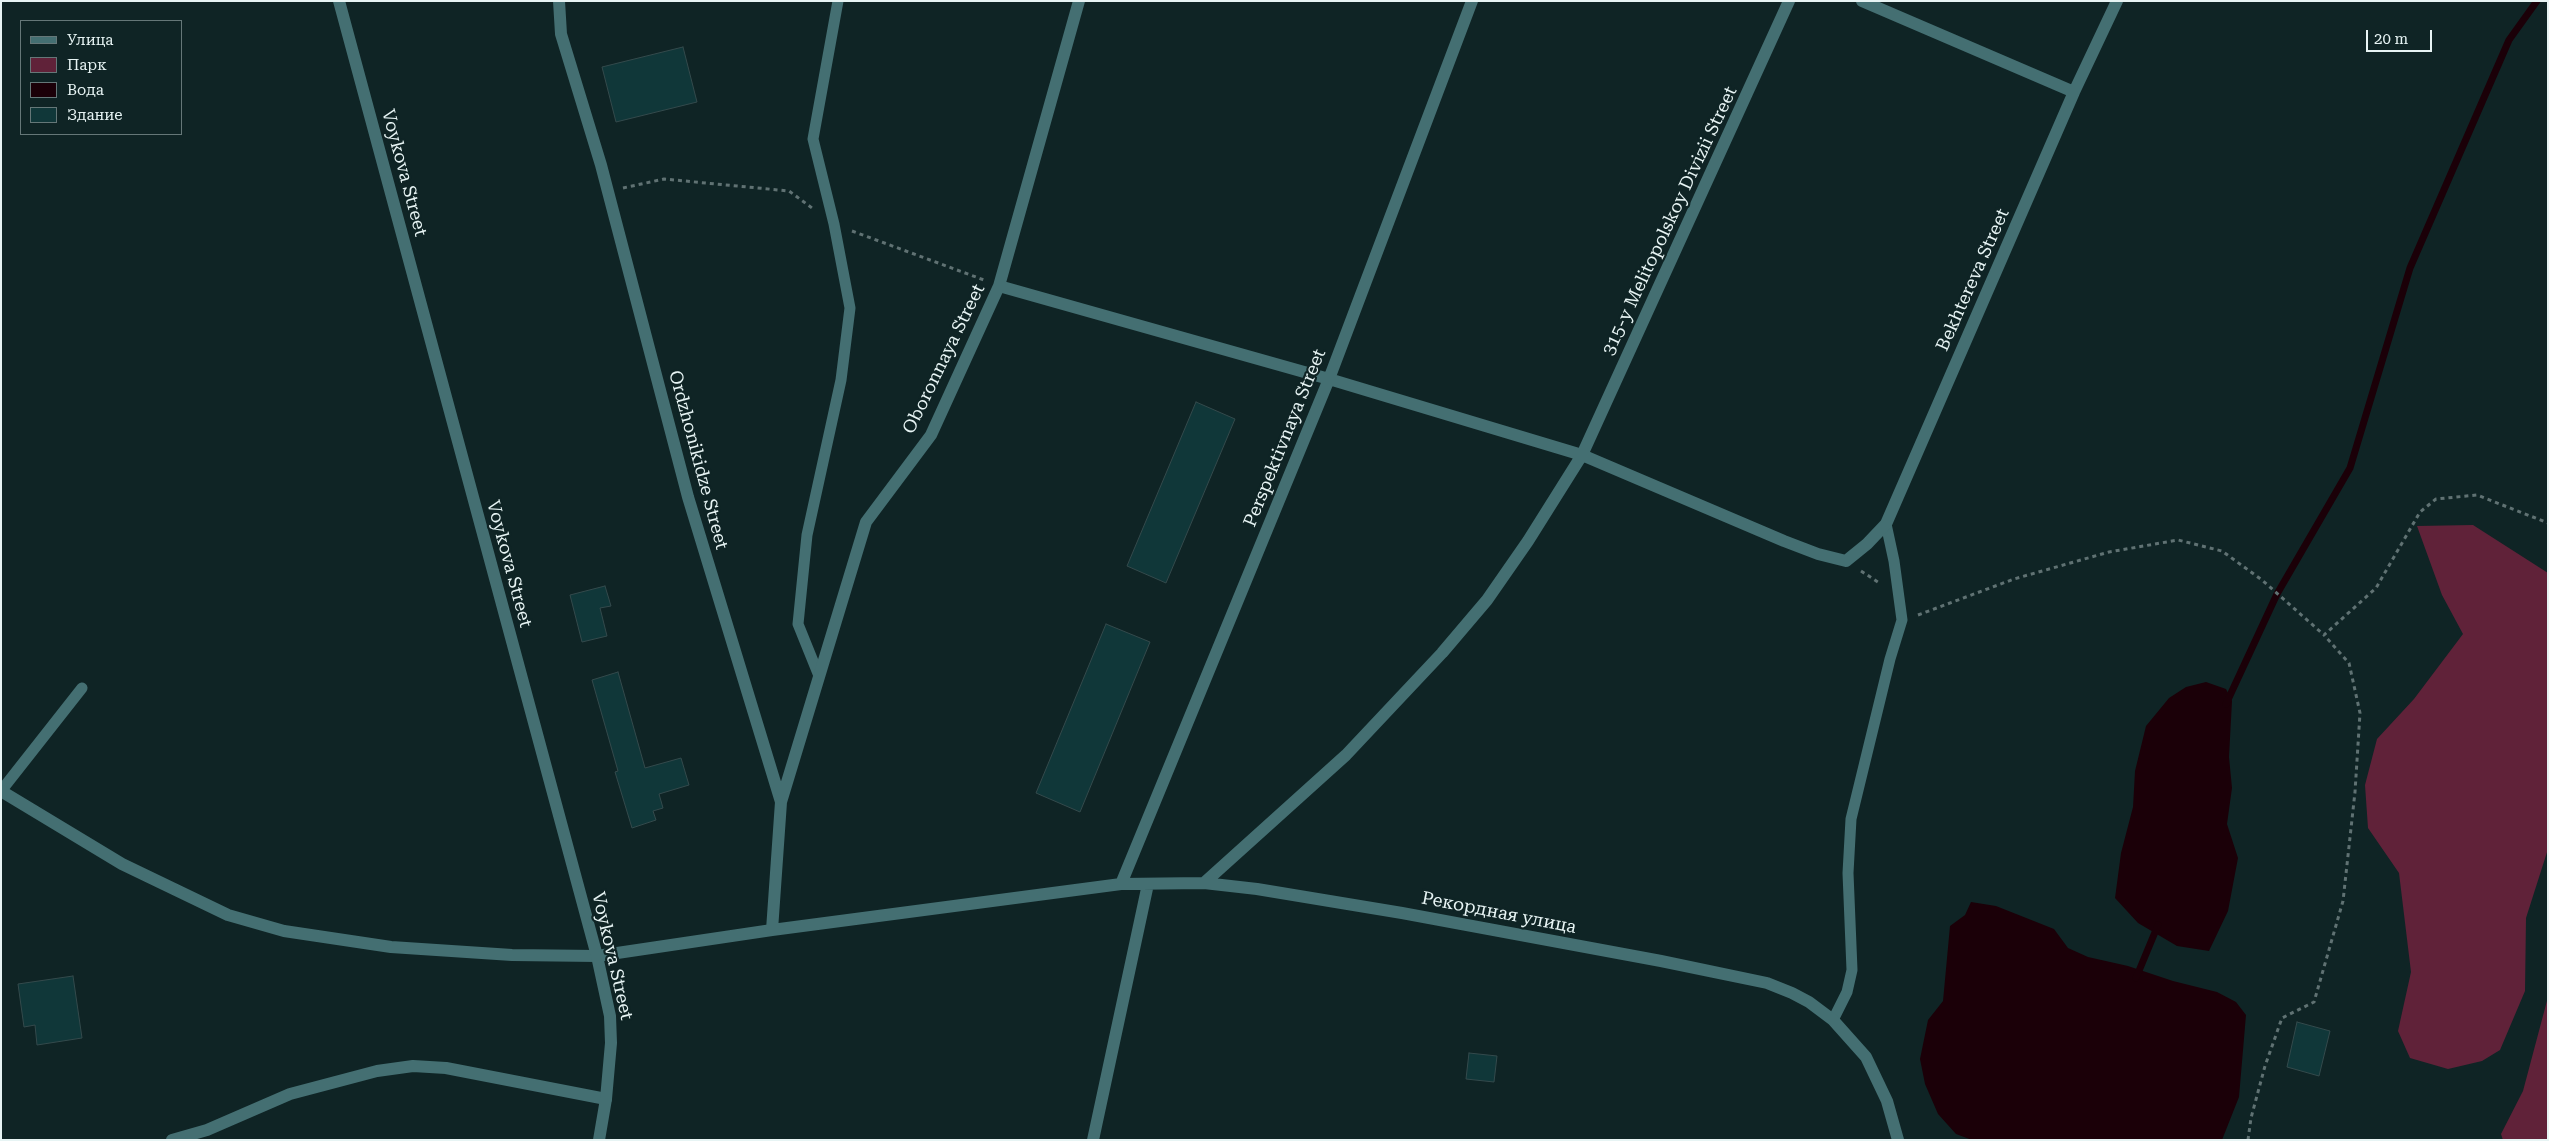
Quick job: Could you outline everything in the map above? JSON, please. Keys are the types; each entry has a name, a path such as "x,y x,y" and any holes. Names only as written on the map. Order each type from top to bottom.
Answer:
{"street":[{"name":"Voykova Street","path":"339,1 597,956 610,1016 612,1044 606,1100 599,1140"},
{"name":"Ordzhonikidze Street","path":"559,1 561,34 609,192 688,497 781,802 772,930"},
{"name":"Oboronnaya Street","path":"781,802 866,522 931,434 999,286 1079,1"},
{"name":"Perspektivnaya Street","path":"1121,884 1329,379 1472,1"},
{"name":"315-y Melitopolskoy Divizii Street","path":"1204,883 1346,755 1442,652 1487,600 1528,541 1582,455 1789,1"},
{"path":"1862,1 2074,92"},
{"name":"Bekhtereva Street","path":"1846,561 1867,544 1886,524 2074,92 2117,1"},
{"path":"999,286 1329,379 1582,455 1792,544 1818,554 1846,561"},
{"name":"Рекордная улица","path":"1,791 122,864 228,915 284,931 391,947 512,955 597,956 772,930 1121,884 1204,883 1257,889 1402,912 1652,959 1767,983 1810,1002 1833,1020 1866,1058 1878,1079 1898,1140"},
{"path":"1093,1140 1148,884"},
{"path":"172,1140 207,1130 290,1094 377,1071 413,1066 446,1068 606,1100"}],"lane":[{"path":"819,676 798,624 807,535 841,380 850,308 834,224 813,138 838,1"},
{"path":"1833,1020 1847,992 1852,970 1848,873 1852,819 1902,616 1886,524"},
{"path":"1,791 82,688"}],"path":[{"path":"609,192 664,179 789,191 834,224 999,286"},
{"path":"2324,635 2376,588 2420,512 2436,499 2476,495 2548,523"},
{"path":"1846,561 1881,585 1902,616 2014,579 2109,552 2178,540 2222,551 2262,580 2324,635 2349,663 2360,714 2355,792 2343,901 2314,1002 2282,1018 2265,1066 2250,1118 2248,1140"}],"green space":[{"path":"2473,525 2548,573 2548,849 2526,918 2525,991 2500,1050 2482,1061 2448,1069 2410,1058 2398,1031 2411,972 2399,873 2368,828 2365,785 2377,739 2414,699 2463,634 2442,595 2417,526"},
{"path":"2548,997 2548,1140 2503,1140 2501,1134 2523,1091"}],"water":[{"path":"2206,682 2226,689 2232,701 2229,757 2232,788 2227,824 2238,858 2228,911 2209,951 2177,946 2138,923 2115,898 2121,853 2133,807 2135,771 2146,726 2169,698 2186,687"},
{"path":"1971,902 1996,906 2054,929 2068,948 2088,957 2128,966 2173,981 2217,992 2236,1002 2246,1015 2239,1097 2222,1140 1972,1140 1956,1134 1938,1114 1925,1084 1920,1059 1928,1020 1943,1001 1950,926 1965,915"}],"building":[{"path":"683,47 697,102 616,122 602,67"},
{"path":"1196,402 1235,419 1166,583 1127,566"},
{"path":"605,586 611,606 600,608 607,636 582,642 570,595"},
{"path":"1106,624 1150,642 1080,812 1036,793"},
{"path":"618,672 645,768 681,758 689,785 659,794 663,808 653,811 656,820 632,828 615,772 618,771 592,680"},
{"path":"73,976 82,1038 37,1045 35,1025 24,1027 18,984"},
{"path":"2297,1022 2330,1031 2319,1076 2287,1067"},
{"path":"1469,1053 1497,1056 1494,1082 1466,1079"}],"waterway":[{"path":"2226,704 2277,594 2350,468 2410,268 2509,40 2537,1"},
{"path":"2136,978 2158,925"}]}
